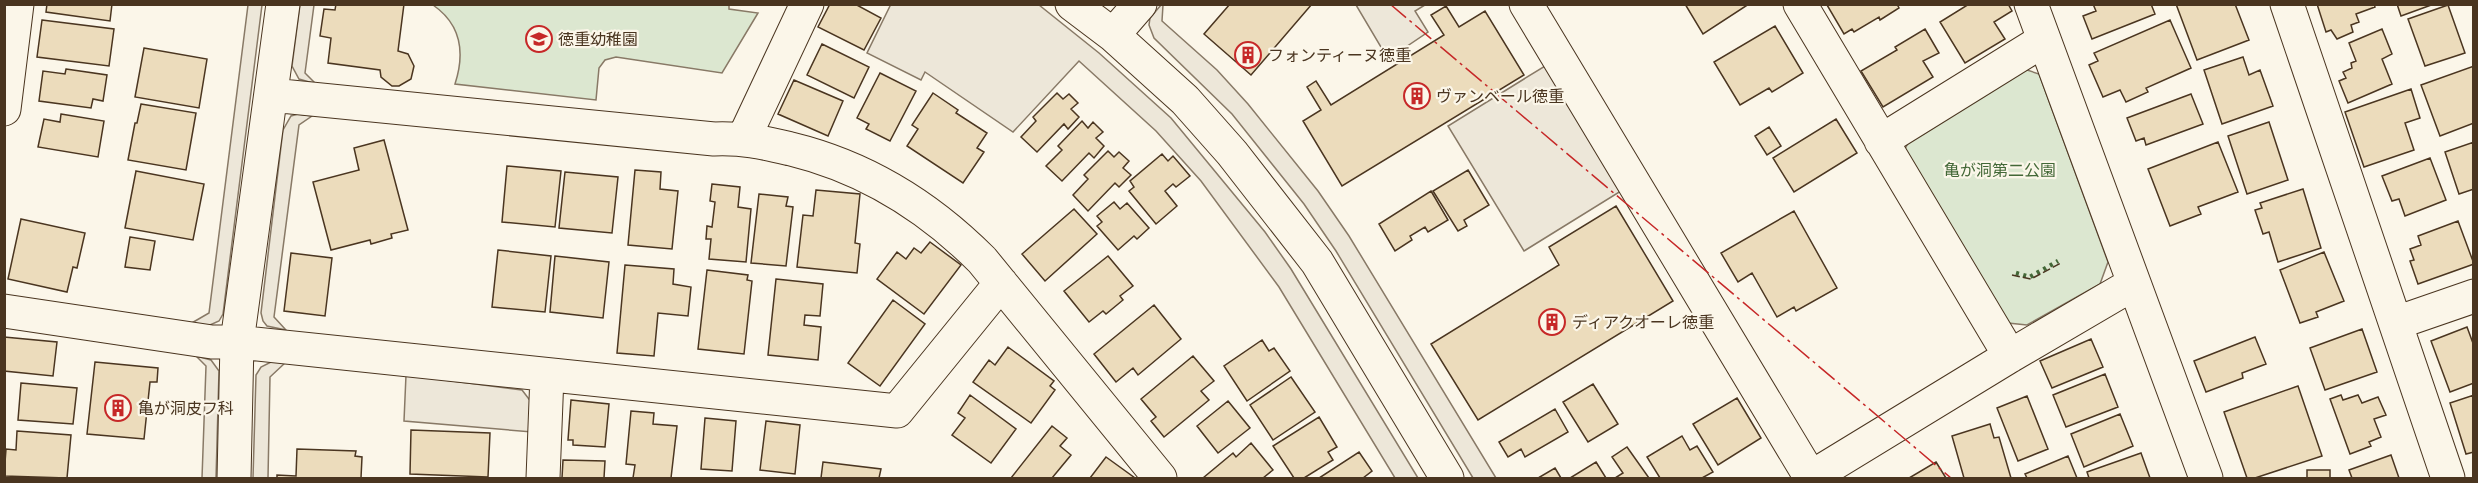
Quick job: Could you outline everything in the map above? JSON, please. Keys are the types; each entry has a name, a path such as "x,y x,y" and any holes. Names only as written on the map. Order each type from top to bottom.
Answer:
{"street":[{"path":"4,109 17,4"},
{"path":"234,478 237,342 283,4"},
{"path":"744,138 807,4"},
{"path":"1072,4 1113,35 1193,109 1233,153 1317,262 1447,478"},
{"path":"1113,35 1140,4"},
{"path":"1526,4 1810,478 2133,284"},
{"path":"1800,4 2010,356"},
{"path":"2031,4 2206,478"},
{"path":"2287,4 2448,478"},
{"path":"1881,141 2044,40"},
{"path":"271,95 714,139 744,138 821,157 870,177 915,202 961,239 982,260 1160,478"},
{"path":"4,311 203,341 237,342 897,411 1001,284"},
{"path":"2396,323 2474,296"},
{"path":"543,478 547,375"}],"green space":[{"path":"729,4 729,9 758,13 722,73 616,57 605,60 599,68 596,100 455,84 460,61 459,40 450,21 433,5"},
{"name":"亀が洞第二公園","path":"2024,69 2039,74 2108,262 2100,284 2027,325 2008,323 1905,149 1911,137"}],"shaded area":[{"path":"891,4 1039,5 1099,53 1171,118 1265,232 1291,269 1418,478 1395,478 1279,287 1201,181 1156,131 1079,61 1013,132 925,72 921,80 867,53"},
{"path":"248,5 262,5 223,314 219,321 210,325 190,324 209,313"},
{"path":"300,5 314,5 305,73 316,84 299,79 292,66"},
{"path":"1163,5 1162,21 1217,70 1248,104 1318,191 1349,236 1496,478 1473,478 1336,251 1304,204 1232,114 1154,38 1149,25 1150,18"},
{"path":"1356,5 1425,5 1415,11 1428,32 1388,59"},
{"path":"1545,66 1621,191 1524,251 1448,126"},
{"path":"298,114 312,116 299,125 274,317 286,330 267,326 261,313 283,130 291,116"},
{"path":"196,356 211,360 219,371 216,478 202,478 206,366"},
{"path":"271,362 286,362 270,377 268,478 253,478 256,375 261,367"},
{"path":"406,375 522,390 532,403 532,432 404,421"}],"building":[{"path":"47,4 112,4 110,21 46,12"},
{"path":"336,4 404,4 398,51 408,54 414,66 411,79 399,86 392,86 381,77 380,70 328,63 331,38 320,36 324,9 335,10"},
{"path":"830,4 855,4 881,18 864,50 818,27"},
{"name":"フォンティーヌ徳重","path":"1230,4 1312,4 1251,75 1204,34"},
{"path":"1685,4 1749,4 1703,34"},
{"path":"1897,4 1899,8 1880,20 1879,17 1854,32 1852,29 1844,34 1827,5"},
{"path":"1969,4 2008,4 2012,11 1994,22 2005,39 1965,63 1940,22"},
{"path":"2093,4 2151,4 2155,14 2092,39 2083,16 2096,11"},
{"path":"2176,4 2235,4 2249,40 2197,60"},
{"path":"2317,4 2374,4 2375,7 2356,14 2359,22 2351,25 2353,32 2337,39 2331,30 2326,32"},
{"path":"2397,4 2434,4 2401,16"},
{"path":"2448,5 2465,53 2425,66 2408,19"},
{"name":"ヴァンベール徳重","path":"1446,6 1459,27 1485,11 1524,75 1342,186 1303,121 1321,110 1307,87 1316,81 1331,105 1444,35 1431,15"},
{"path":"42,20 114,29 109,66 37,57"},
{"path":"2170,20 2191,68 2146,88 2148,92 2126,102 2120,90 2103,97 2089,65 2098,61 2094,53"},
{"path":"1775,26 1803,73 1772,92 1769,88 1740,105 1714,62"},
{"path":"1925,29 1939,53 1923,61 1933,77 1883,107 1861,71 1897,50 1895,47"},
{"path":"2382,29 2392,54 2382,59 2392,84 2348,103 2339,81 2346,78 2343,72 2352,68 2351,63 2356,61 2349,43"},
{"path":"822,44 869,67 854,98 807,75"},
{"path":"144,48 207,59 199,108 135,97"},
{"path":"2243,57 2249,75 2260,70 2273,106 2222,124 2204,70"},
{"path":"2474,66 2474,123 2440,136 2421,85"},
{"path":"66,69 107,75 103,101 93,99 91,108 39,101 43,71 65,74"},
{"path":"880,73 916,91 890,141 866,129 869,124 857,118"},
{"path":"794,80 843,101 828,136 778,114"},
{"path":"2411,89 2420,118 2405,123 2414,150 2364,167 2345,112"},
{"path":"933,93 958,110 956,113 987,133 977,148 984,152 963,183 907,146 918,129 912,125"},
{"path":"1057,93 1063,99 1069,94 1078,103 1071,109 1079,117 1068,129 1064,124 1037,152 1021,137 1036,121 1033,117"},
{"path":"2191,94 2203,124 2146,145 2144,138 2136,141 2127,118"},
{"path":"141,104 196,113 186,170 128,160"},
{"path":"61,114 104,121 98,157 38,147 44,119 60,122"},
{"path":"1836,119 1857,153 1794,192 1773,158"},
{"path":"1082,121 1088,128 1093,122 1103,132 1096,138 1104,146 1094,158 1089,153 1062,181 1046,166 1062,150 1058,146"},
{"path":"2269,122 2288,180 2247,194 2228,136"},
{"path":"1769,127 1781,146 1767,155 1755,136"},
{"path":"384,140 408,230 391,234 392,238 371,244 370,240 331,250 313,182 359,170 354,148"},
{"path":"2218,142 2238,192 2198,207 2201,214 2170,226 2148,169"},
{"path":"2474,142 2474,189 2459,194 2445,152"},
{"path":"1108,151 1114,157 1119,152 1129,161 1123,168 1131,175 1119,187 1115,183 1088,211 1073,195 1088,179 1084,175"},
{"path":"1162,154 1168,161 1173,156 1190,176 1176,187 1173,184 1165,191 1177,206 1156,224 1129,191 1134,187 1130,181"},
{"path":"2430,158 2446,200 2405,216 2399,199 2392,201 2382,176"},
{"path":"507,166 561,171 555,227 502,222"},
{"path":"635,170 661,172 660,189 678,191 672,249 628,245"},
{"path":"1468,170 1489,205 1464,220 1467,226 1458,231 1433,191"},
{"path":"136,171 204,184 193,240 125,228"},
{"path":"565,172 618,177 612,233 559,228"},
{"path":"712,184 740,187 738,207 751,209 746,262 709,259 711,239 706,239 707,226 712,227 715,202 710,201"},
{"path":"2303,189 2321,248 2278,262 2269,232 2263,234 2255,210 2262,208 2260,203"},
{"path":"816,190 860,194 855,243 860,244 857,273 797,267 803,215 813,216"},
{"path":"1431,191 1448,220 1428,232 1425,227 1410,236 1412,240 1395,251 1379,224"},
{"path":"759,194 788,197 786,206 793,207 786,266 751,263"},
{"path":"1114,202 1120,209 1127,203 1149,228 1137,239 1134,236 1118,250 1097,226 1102,222 1097,216"},
{"name":"ディアクオーレ徳重","path":"1616,206 1673,301 1478,420 1431,344 1559,265 1549,247"},
{"path":"1074,209 1097,234 1045,281 1022,254"},
{"path":"1794,211 1837,288 1796,311 1794,307 1777,317 1752,273 1738,282 1721,253"},
{"path":"21,219 85,233 77,268 73,267 67,292 8,279"},
{"path":"2458,221 2474,264 2418,284 2410,261 2414,260 2410,249 2421,245 2418,236"},
{"path":"130,237 155,241 150,270 125,267"},
{"path":"930,242 961,265 924,314 877,279 897,252 906,259 914,248 921,253"},
{"path":"498,250 551,256 545,312 492,307"},
{"path":"2324,252 2344,301 2316,312 2318,317 2300,323 2280,270"},
{"path":"291,253 332,258 325,316 284,311"},
{"path":"555,256 609,262 603,318 550,312"},
{"path":"1108,256 1133,286 1120,296 1123,300 1106,314 1103,311 1089,322 1064,291"},
{"path":"625,265 674,269 673,284 691,287 688,316 658,313 654,356 617,353"},
{"path":"707,270 748,275 747,280 752,281 744,354 698,349"},
{"path":"776,279 823,284 820,316 805,315 804,325 821,327 818,360 768,355"},
{"path":"893,300 925,324 880,386 848,363"},
{"path":"1154,305 1181,339 1138,375 1133,368 1116,382 1094,354"},
{"path":"2467,327 2474,346 2474,383 2450,392 2431,341"},
{"path":"2362,329 2377,372 2325,390 2310,348"},
{"path":"4,337 57,342 53,376 4,371"},
{"path":"2255,337 2266,364 2242,373 2243,378 2206,392 2194,361"},
{"path":"2091,339 2103,367 2052,388 2040,361"},
{"path":"1262,340 1269,351 1274,348 1290,371 1247,401 1224,366"},
{"path":"1008,347 1054,381 1050,386 1055,390 1031,423 973,382 989,360 995,365"},
{"path":"1193,356 1214,381 1201,391 1209,400 1164,437 1151,421 1156,417 1141,399"},
{"name":"亀が洞皮フ科","path":"95,362 158,368 157,382 150,382 144,439 87,434"},
{"path":"2105,374 2118,407 2066,427 2053,395"},
{"path":"1291,377 1315,412 1273,440 1250,405"},
{"path":"21,383 77,388 73,424 18,420"},
{"path":"1593,384 1618,424 1588,442 1563,402"},
{"path":"2298,386 2322,456 2255,478 2247,478 2224,412"},
{"path":"970,395 1016,429 991,463 952,435 965,418 958,413"},
{"path":"2341,395 2343,400 2358,395 2362,403 2378,397 2386,415 2374,419 2381,437 2369,442 2371,446 2350,454 2330,399"},
{"path":"2474,395 2474,452 2466,454 2450,403"},
{"path":"2027,396 2048,449 2018,461 1997,408"},
{"path":"1737,398 1761,438 1718,465 1693,424"},
{"path":"571,400 609,404 605,447 573,445 573,440 568,440"},
{"path":"1228,401 1250,428 1218,453 1197,426"},
{"path":"1555,409 1568,432 1525,457 1521,449 1508,457 1499,442"},
{"path":"631,411 654,413 653,424 677,426 671,478 633,478 635,465 626,464"},
{"path":"2120,414 2133,446 2084,467 2071,434"},
{"path":"1319,417 1337,447 1328,452 1333,460 1304,478 1294,478 1273,446"},
{"path":"705,418 736,421 732,471 701,469"},
{"path":"766,421 800,425 795,474 760,470"},
{"path":"1990,424 1994,438 1999,437 2011,478 1964,478 1952,436"},
{"path":"1052,426 1067,438 1060,446 1071,455 1052,478 1011,478"},
{"path":"411,430 490,433 488,477 410,474"},
{"path":"17,431 71,435 67,478 4,476 6,449 16,450"},
{"path":"1682,436 1690,450 1697,446 1713,472 1702,478 1660,478 1647,457"},
{"path":"1251,443 1273,470 1263,478 1203,478 1233,453 1236,457"},
{"path":"1627,447 1649,478 1615,478 1623,473 1612,457"},
{"path":"297,449 356,451 355,456 362,457 361,478 277,478 277,475 296,476"},
{"path":"1359,452 1372,471 1363,478 1319,478"},
{"path":"2141,453 2150,478 2089,478 2087,472"},
{"path":"2391,455 2399,478 2352,478 2349,470"},
{"path":"2068,456 2077,478 2027,478 2025,474"},
{"path":"1106,457 1135,478 1090,478"},
{"path":"563,460 605,461 604,478 562,478"},
{"path":"823,462 881,469 879,478 821,478"},
{"path":"1596,462 1606,478 1570,478"},
{"path":"1936,462 1946,478 1909,478"},
{"path":"1555,468 1561,478 1538,478"},
{"path":"2307,470 2330,470 2330,478 2307,478"}],"hedge":[{"path":"2016,273 2030,277 2058,261"}],"fence":[{"path":"2012,275 2031,279 2061,263"}],"power":[{"path":"1390,4 1951,478"}],"place":[{"name":"徳重幼稚園","path":"539,39"},
{"name":"フォンティーヌ徳重","path":"1248,55"},
{"name":"ヴァンベール徳重","path":"1417,96"},
{"name":"ディアクオーレ徳重","path":"1552,322"},
{"name":"亀が洞皮フ科","path":"118,408"}]}
